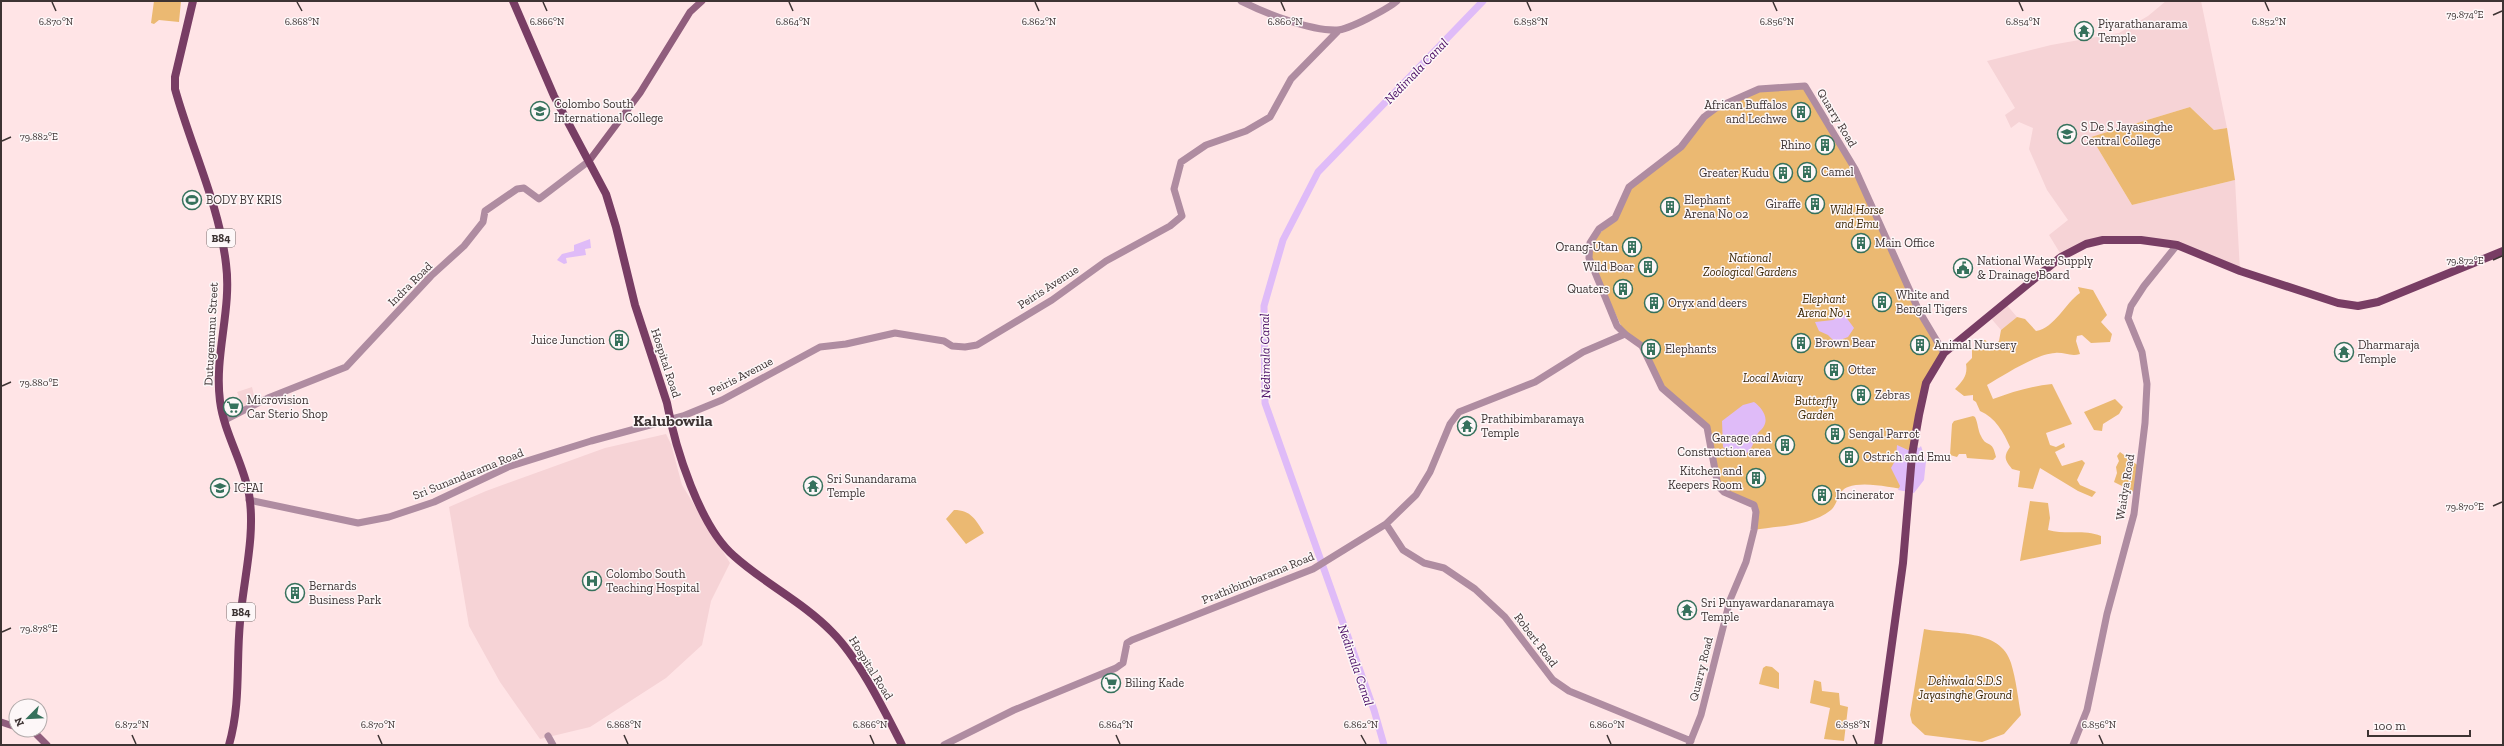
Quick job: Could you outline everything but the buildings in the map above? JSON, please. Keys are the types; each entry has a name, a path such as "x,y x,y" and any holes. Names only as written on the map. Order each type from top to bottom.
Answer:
{"main road":[{"name":"Dutugemunu Street","path":"193,1 175,78 175,89 220,230 226,264 228,297 220,368 220,401 245,480 249,500 249,544 239,624 236,720 229,745"},
{"name":"Hospital Road","path":"513,1 554,96 606,194 616,227 634,305 667,403 670,420 695,498 717,540 734,557 816,617 832,632 855,663 902,745"},
{"path":"589,161 640,93 690,12 702,1"},
{"path":"1878,745 1903,563 1912,455 1926,383 1944,353 2062,257 2086,244 2123,238 2177,245 2240,271 2338,303 2358,306 2385,300 2503,252"}],"street":[{"path":"1241,1 1294,22 1338,31 1377,14 1397,1"},
{"name":"Peiris Avenue","path":"670,420 722,400 820,347 846,344 895,333 944,341 959,346 977,344 1052,300 1106,261 1170,226 1182,216 1174,189 1181,162 1206,145 1246,131 1270,117 1291,79 1338,31"},
{"name":"Quarry Road","path":"1690,743 1701,714 1730,600 1746,562 1754,530 1756,512 1754,505 1724,492 1718,486 1707,427 1662,388 1642,346 1625,334 1617,326 1605,301 1589,258 1590,243 1599,229 1615,218 1629,187 1681,147 1704,118 1716,108 1759,89 1799,85 1805,86 1855,169 1919,311 1944,353"},
{"name":"Indra Road","path":"225,420 268,398 346,367 426,282 464,246 484,222 484,211 517,189 524,188 540,199 589,161"},
{"name":"Waidya Road","path":"2073,745 2086,710 2107,614 2134,514 2147,384 2142,352 2128,318 2131,306 2144,286 2177,245"},
{"name":"Prathibimbarama Road","path":"944,745 1014,710 1116,668 1123,662 1127,643 1132,640 1317,567 1326,562 1386,524 1416,495 1430,472 1450,424 1459,412 1534,382 1583,352 1625,334"},
{"name":"Sri Sunandarama Road","path":"249,500 358,523 389,517 434,502 508,468 591,441 670,420"},
{"name":"Robert Road","path":"1386,524 1403,550 1424,563 1444,568 1475,589 1505,617 1553,680 1568,691 1690,743"},
{"path":"548,736 553,745"}],"shaded area":[{"name":"S De S Jayasinghe Central College","path":"2166,1 2201,1 2227,128 2214,130 2190,107 2091,137 2132,205 2235,180 2240,271 2177,245 2141,240 2086,244 2042,273 2041,268 2060,253 2049,235 2068,220 2047,190 2029,149 2033,128 2019,122 2011,128 2005,115 2015,108 1987,61 2051,45 2119,33 2148,16"},
{"path":"590,239 591,248 585,249 586,255 566,258 567,263 564,264 557,260 562,254 574,251 574,245"},
{"path":"2005,303 2017,317 2001,330 1989,316"},
{"path":"1843,313 1854,328 1848,337 1835,342 1828,335 1819,331 1815,322 1833,320"},
{"path":"252,387 255,400 243,407 237,392"},
{"path":"1754,402 1762,409 1766,419 1765,423 1756,436 1751,449 1746,454 1730,453 1723,447 1722,421 1743,405"},
{"name":"Colombo South Teaching Hospital","path":"666,434 671,444 682,485 730,563 711,601 702,645 666,678 590,727 540,739 500,682 469,626 449,507 486,491 605,448"},
{"path":"1897,445 1908,450 1915,446 1919,448 1921,446 1926,461 1924,480 1914,493 1898,490 1900,486 1891,468 1896,459"}],"green space":[{"path":"154,1 181,1 179,22 159,20 154,24 151,23"},
{"name":"National Zoological Gardens","path":"1805,86 1855,169 1885,239 1944,353 1926,383 1909,490 1870,485 1855,485 1844,489 1834,507 1823,515 1804,522 1754,530 1754,505 1718,486 1707,427 1668,394 1642,346 1625,334 1589,258 1590,243 1615,218 1629,187 1681,147 1704,117 1759,89"},
{"path":"2190,107 2214,130 2227,128 2235,180 2132,205 2091,137"},
{"path":"2078,287 2093,290 2107,315 2101,322 2112,334 2110,342 2091,343 2082,335 2077,336 2076,341 2080,354 2047,354 2020,366 1987,385 1993,399 2037,386 2052,384 2072,424 2046,433 2050,445 2056,447 2064,443 2065,447 2055,452 2062,466 2082,460 2085,463 2077,480 2080,485 2096,492 2092,497 2078,491 2040,468 2033,489 2018,487 2020,471 2012,469 2006,461 2006,453 2010,447 2002,431 1995,421 1980,411 1976,402 1973,400 1973,395 1964,396 1955,389 1964,378 1966,364 1972,358 1972,350 1979,341 1985,340 1993,346 1999,341 2001,330 2017,317 2025,319 2036,331 2043,329 2049,325 2080,293"},
{"path":"2115,399 2123,407 2119,414 2103,424 2102,431 2094,430 2084,412"},
{"path":"1973,416 1975,417 1983,440 1993,448 1996,457 1993,460 1967,458 1966,454 1959,454 1957,457 1950,455 1952,424 1954,421"},
{"path":"2120,452 2140,467 2136,493 2114,482 2117,473 2116,467 2119,461 2117,456"},
{"path":"2030,501 2048,503 2050,518 2048,530 2095,534 2101,536 2101,544 2020,561"},
{"path":"954,510 960,510 969,514 984,533 966,544 946,519"},
{"name":"Dehiwala S.D.S Jayasinghe Ground","path":"1924,629 1961,633 1986,638 1997,644 2006,652 2013,669 2021,715 2004,734 1982,742 1925,735 1912,723 1910,715"},
{"path":"1766,666 1772,667 1779,673 1779,689 1759,684 1763,668"},
{"path":"1814,680 1821,682 1822,691 1839,693 1840,705 1848,707 1844,741 1824,739 1830,708 1810,703"}],"waterway":[{"name":"Nedimala Canal","path":"1384,745 1374,710 1265,403 1264,306 1283,240 1318,172 1483,1"}],"place":[{"name":"Piyarathanarama Temple","path":"2084,31"},
{"name":"Colombo South International College","path":"540,111"},
{"name":"African Buffalos and Lechwe","path":"1801,112"},
{"name":"S De S Jayasinghe Central College","path":"2067,134"},
{"name":"Rhino","path":"1825,145"},
{"name":"Camel","path":"1807,172"},
{"name":"Greater Kudu","path":"1783,173"},
{"name":"BODY BY KRIS","path":"192,200"},
{"name":"Giraffe","path":"1815,204"},
{"name":"Elephant Arena No 02","path":"1670,207"},
{"name":"Main Office","path":"1861,243"},
{"name":"Orang-Utan","path":"1632,247"},
{"name":"Wild Boar","path":"1648,267"},
{"name":"National Water Supply & Drainage Board","path":"1963,268"},
{"name":"Quaters","path":"1623,289"},
{"name":"White and Bengal Tigers","path":"1882,302"},
{"name":"Oryx and deers","path":"1654,303"},
{"name":"Juice Junction","path":"619,340"},
{"name":"Brown Bear","path":"1801,343"},
{"name":"Animal Nursery","path":"1920,345"},
{"name":"Elephants","path":"1651,349"},
{"name":"Dharmaraja Temple","path":"2344,352"},
{"name":"Otter","path":"1834,370"},
{"name":"Zebras","path":"1861,395"},
{"name":"Microvision Car Sterio Shop","path":"233,407"},
{"name":"Prathibimbaramaya Temple","path":"1467,426"},
{"name":"Sengal Parrot","path":"1835,434"},
{"name":"Garage and Construction area","path":"1785,445"},
{"name":"Ostrich and Emu","path":"1849,457"},
{"name":"Kitchen and Keepers Room","path":"1756,478"},
{"name":"Sri Sunandarama Temple","path":"813,486"},
{"name":"ICFAI","path":"220,488"},
{"name":"Incinerator","path":"1822,495"},
{"name":"Colombo South Teaching Hospital","path":"592,581"},
{"name":"Bernards Business Park","path":"295,593"},
{"name":"Sri Punyawardanaramaya Temple","path":"1687,610"},
{"name":"Biling Kade","path":"1111,683"}],"district":[{"name":"Kalubowila","path":"673,420"}],"park label":[{"name":"Wild Horse and Emu","path":"1857,217"},
{"name":"Elephant Arena No 1","path":"1824,306"},
{"name":"Local Aviary","path":"1773,378"},
{"name":"Butterfly Garden","path":"1816,408"}]}
